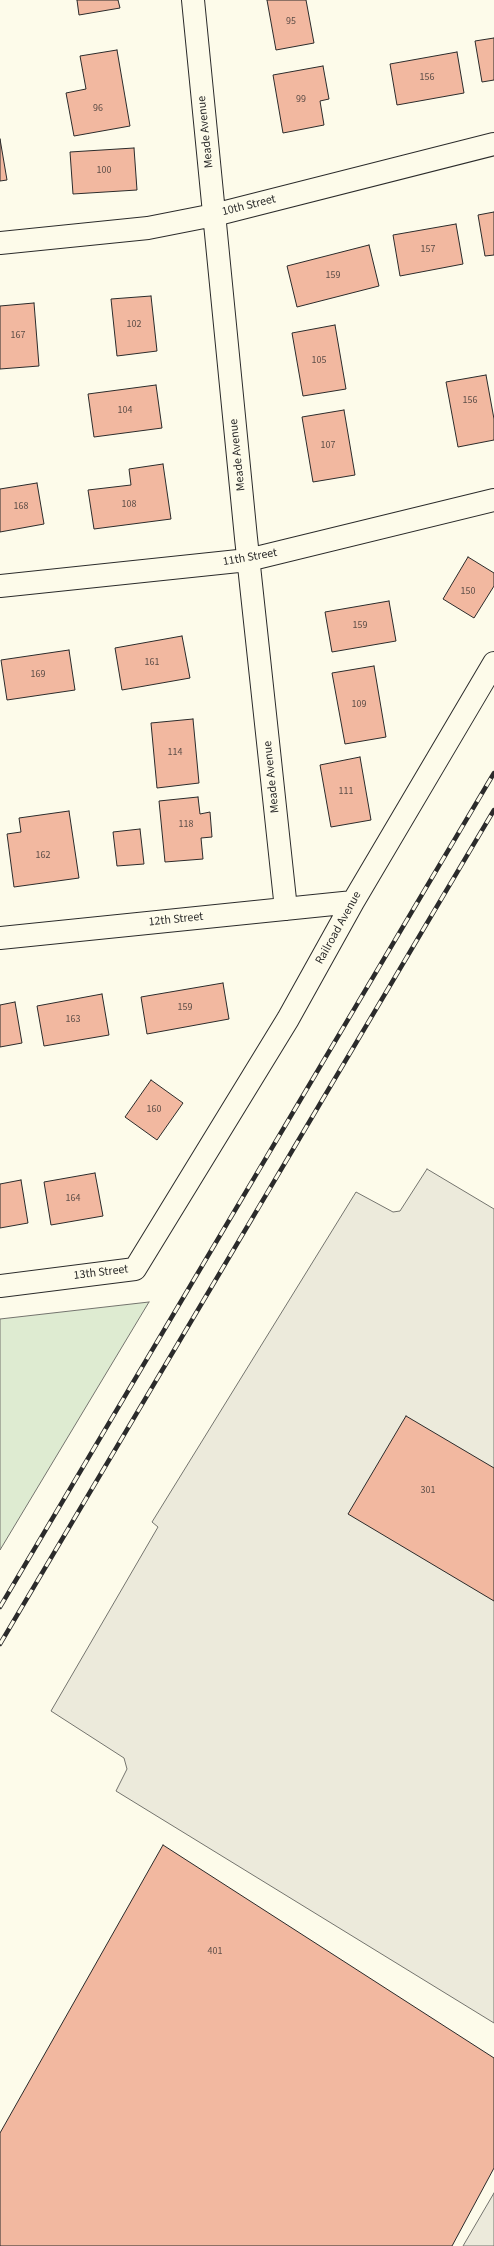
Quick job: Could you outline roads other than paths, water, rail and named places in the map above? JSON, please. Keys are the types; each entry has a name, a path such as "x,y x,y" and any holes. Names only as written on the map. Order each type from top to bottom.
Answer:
{"street":[{"name":"Meade Avenue","path":"193,0 248,560 286,909"},
{"name":"10th Street","path":"0,243 148,228 214,215 494,144"},
{"name":"11th Street","path":"0,586 248,560 494,500"},
{"name":"Railroad Avenue","path":"182,1191 288,1019 353,902 494,663"},
{"name":"12th Street","path":"0,938 353,902"},
{"name":"13th Street","path":"0,1286 135,1269 182,1191"}],"railway":[{"path":"0,1607 494,773"},
{"path":"0,1644 494,810"}]}
